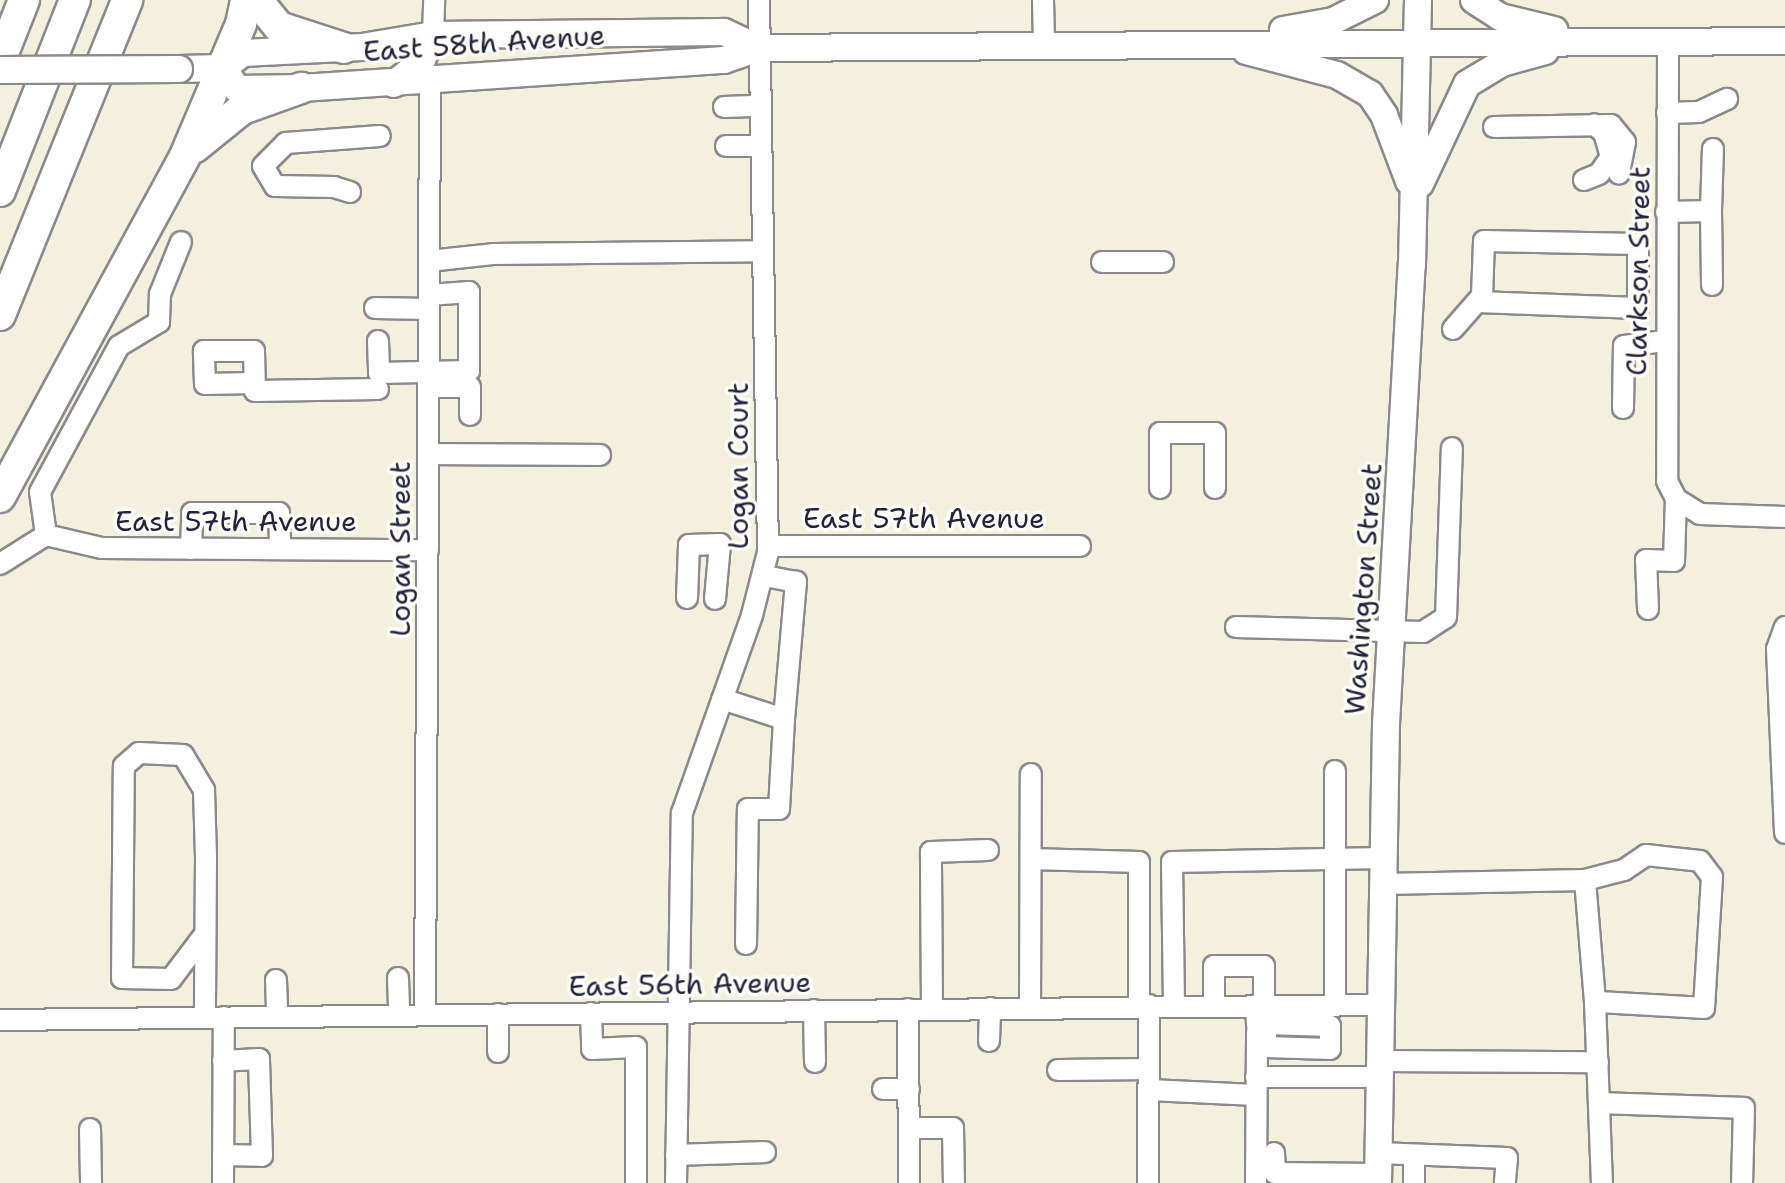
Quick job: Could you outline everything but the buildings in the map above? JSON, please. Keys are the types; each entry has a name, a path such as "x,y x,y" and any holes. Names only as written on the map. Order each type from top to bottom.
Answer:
{"highway":[{"path":"0,61 24,0"},
{"path":"0,191 75,0"},
{"path":"0,315 127,0"},
{"path":"0,497 185,156 223,68 246,0"},
{"path":"257,0 279,27 344,48"},
{"path":"185,156 242,109 301,88"}],"main road":[{"path":"1213,43 1333,21 1375,0"},
{"name":"Washington Street","path":"1378,1170 1383,871 1415,196 1418,0"},
{"path":"1474,0 1500,17 1608,40"},
{"name":"East 58th Avenue","path":"0,70 223,68 243,53 344,48 433,35 724,32 759,48"},
{"path":"394,84 425,58 433,35"},
{"name":"East 58th Avenue","path":"223,68 237,89 301,88 430,82 724,60 759,48 1418,40 1785,41"},
{"path":"1415,196 1456,101 1483,71 1520,56 1608,40"},
{"path":"1213,43 1359,86 1379,105 1415,196"}],"street":[{"path":"433,35 434,0"},
{"name":"Logan Court","path":"676,1012 682,813 764,576 769,546 759,0"},
{"path":"1043,0 1044,45"},
{"name":"Clarkson Street","path":"1648,609 1646,560 1674,561 1676,499 1665,470 1668,41"},
{"name":"Logan Street","path":"425,1015 430,82"},
{"path":"1667,113 1699,112 1727,99"},
{"path":"724,107 760,106"},
{"path":"1584,180 1599,174 1611,157 1604,133 1594,124"},
{"path":"1494,127 1611,125 1623,134 1619,173"},
{"path":"350,192 334,187 275,186 263,166 275,148 286,143 380,136"},
{"path":"726,146 760,146"},
{"path":"1712,285 1713,149"},
{"path":"1666,212 1711,211"},
{"path":"1453,329 1482,296 1484,241 1638,244 1638,308 1477,302"},
{"path":"0,564 46,535 40,492 119,346 159,322 160,294 181,242"},
{"path":"429,261 493,254 762,251"},
{"path":"1102,262 1163,262"},
{"path":"254,383 255,391 378,389 469,371 469,292 429,302 375,308"},
{"path":"378,341 378,389"},
{"path":"1623,408 1624,346 1665,341"},
{"path":"429,379 470,387 470,415"},
{"path":"1160,488 1160,433 1215,433 1215,488"},
{"path":"1236,627 1423,632 1446,617 1452,448"},
{"path":"428,454 600,455"},
{"path":"1676,499 1700,514 1785,517"},
{"path":"191,549 192,513 279,513 280,549"},
{"name":"East 57th Avenue","path":"46,535 86,547 428,550"},
{"path":"687,598 689,545 720,544 715,599"},
{"name":"East 57th Avenue","path":"769,546 1080,546"},
{"path":"746,944 748,809 779,809 796,582 764,576"},
{"path":"1785,627 1777,649 1785,833"},
{"path":"722,699 784,719"},
{"path":"205,934 171,979 122,978 124,766 139,753 183,755 204,790 205,934 214,1018 223,1061 223,1183"},
{"path":"1335,771 1335,1005"},
{"path":"1030,1007 1031,774"},
{"path":"932,1008 931,852 988,850"},
{"path":"1174,1005 1172,862 1333,859 1383,871 1585,880 1624,870 1646,855 1700,861 1712,877 1704,1008 1595,1002"},
{"path":"1031,859 1139,862 1149,1080 1148,1183"},
{"path":"1585,880 1601,1103 1602,1183"},
{"path":"1214,1005 1214,966 1264,966 1256,1086 1256,1183"},
{"path":"398,978 399,1016"},
{"path":"276,980 277,1017"},
{"name":"East 56th Avenue","path":"0,1020 1144,1005 1214,1005 1260,1015 1335,1005 1380,1005"},
{"path":"989,1041 990,1008"},
{"path":"908,1009 909,1183"},
{"path":"814,1010 815,1062"},
{"path":"676,1012 676,1183"},
{"path":"591,1013 592,1049 636,1047 636,1183"},
{"path":"498,1014 498,1052"},
{"path":"223,1061 259,1059 262,1156 223,1155"},
{"path":"1058,1070 1149,1080 1256,1086 1378,1069 1598,1062"},
{"path":"883,1089 909,1089"},
{"path":"1601,1103 1744,1108 1742,1183"},
{"path":"909,1128 953,1128 954,1183"},
{"path":"90,1129 91,1183"},
{"path":"676,1155 765,1152"},
{"path":"1414,1155 1414,1183"},
{"path":"1275,1170 1378,1170 1414,1155 1507,1158 1505,1183"}]}
